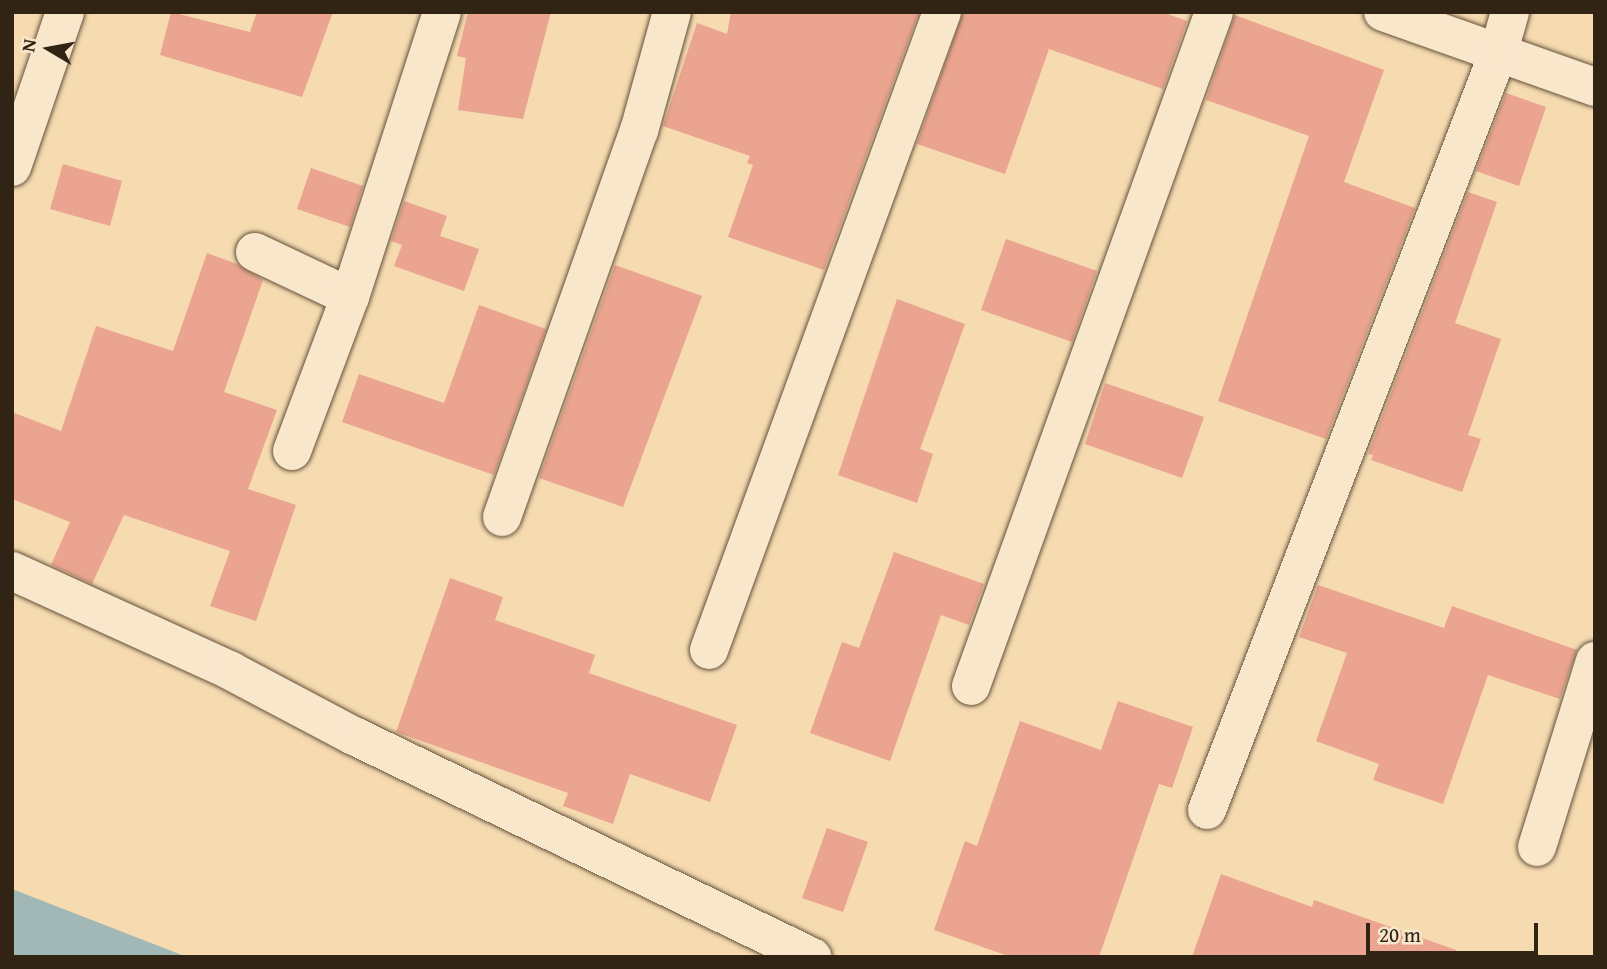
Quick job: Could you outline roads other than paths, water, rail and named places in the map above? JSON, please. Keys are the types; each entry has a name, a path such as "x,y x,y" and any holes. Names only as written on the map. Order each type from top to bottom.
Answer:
{"street":[{"path":"12,167 65,12"},
{"path":"292,451 350,297 442,12"},
{"path":"502,517 639,131 672,12"},
{"path":"709,650 942,12"},
{"path":"971,686 1214,12"},
{"path":"1383,12 1595,87"},
{"path":"1207,810 1499,51 1510,12"},
{"path":"256,252 350,297"},
{"path":"12,571 231,671 354,736 811,957"},
{"path":"1537,847 1595,661"}],"water":[{"path":"12,889 187,957 12,957"}]}
